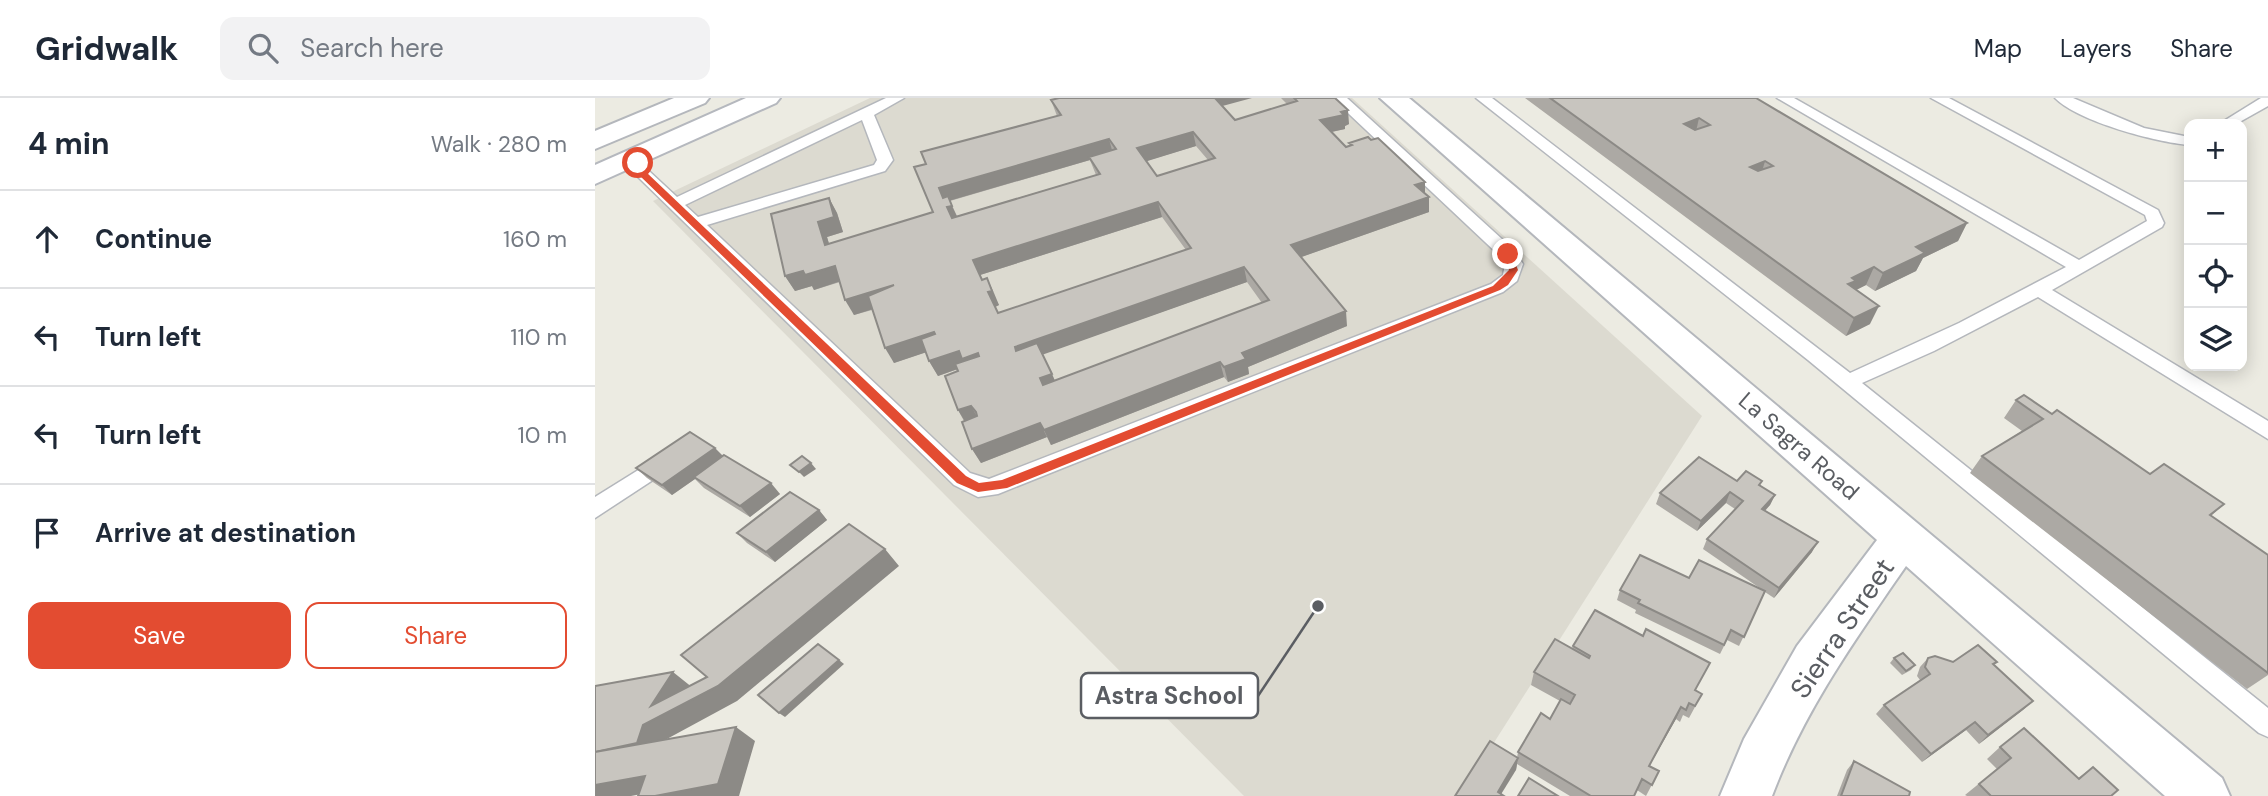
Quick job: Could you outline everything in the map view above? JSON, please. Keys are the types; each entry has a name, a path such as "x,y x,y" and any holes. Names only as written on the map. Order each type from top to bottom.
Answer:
{"street":[{"path":"601,138 696,98"},
{"path":"595,174 767,98"},
{"name":"La Sagra Road","path":"1393,98 2204,796"},
{"path":"601,138 638,156"},
{"name":"Sierra Street","path":"1746,796 1762,756 1813,661 1903,536"}],"lane":[{"path":"677,204 897,98"},
{"path":"638,156 642,173 698,223 962,479 978,488 990,488 1497,288 1511,277 1514,264 1508,254 1339,98"},
{"path":"1483,98 1848,381 2268,724"},
{"path":"1784,98 2080,268"},
{"path":"1848,381 1901,358 2080,268 2156,223 2152,213 2069,166 1938,98"},
{"path":"2062,98 2127,129 2161,139 2184,141"},
{"path":"2235,119 2268,100"},
{"path":"698,223 880,168 885,160 866,113"},
{"path":"2038,289 2268,431"},
{"path":"595,509 648,472"}],"shaded area":[{"path":"870,98 1352,98 1702,416 1460,796 1244,796 653,201"}],"building":[{"path":"1215,98 1235,120 1297,101 1294,98 1335,98 1348,110 1341,112 1344,115 1320,120 1346,147 1352,145 1349,143 1368,137 1371,140 1378,138 1425,182 1415,185 1429,197 1291,245 1346,311 1242,353 1246,359 1224,367 1220,362 1044,430 1040,423 972,449 962,422 977,416 976,412 971,406 958,410 945,376 958,371 955,364 979,356 978,353 962,359 959,351 929,361 921,339 935,334 934,332 885,348 868,296 894,285 845,300 835,266 805,275 803,271 785,276 771,214 829,198 834,217 818,222 825,245 933,212 914,167 926,164 921,152 1061,115 1051,100","holes":["1193,132 1215,158 1157,176 1137,148","1109,139 1116,149 1089,157 1100,174 952,218 947,207 952,206 948,196 943,198 939,188","1158,202 1191,248 998,313 988,292 992,291 987,278 982,280 973,260","1244,267 1269,300 1043,385 1040,378 1052,374 1037,343 1016,351 1015,347"]},
{"path":"1550,98 1756,98 1967,223 1916,247 1925,253 1883,273 1874,267 1852,278 1856,281 1848,284 1879,306 1854,318","holes":["1699,118 1710,125 1695,130 1684,124","1765,161 1773,166 1758,171 1750,167"]},
{"path":"2024,395 2052,414 2057,410 2150,474 2164,464 2224,504 2210,515 2268,555 2268,673 1982,456 2043,419 2016,400"},
{"path":"690,432 715,448 662,485 636,468"},
{"path":"724,455 771,483 740,506 694,477"},
{"path":"802,456 811,463 799,472 790,465"},
{"path":"1699,457 1737,481 1746,471 1762,481 1759,485 1775,495 1762,509 1818,542 1779,588 1707,539 1743,501 1730,492 1701,521 1660,493"},
{"path":"790,492 819,510 766,552 737,533"},
{"path":"849,524 885,549 718,686 643,725 637,743 595,752 595,686 673,672 651,706 707,677 681,655"},
{"path":"1640,555 1689,578 1699,560 1765,591 1744,637 1731,630 1724,645 1638,603 1640,600 1620,590"},
{"path":"1595,610 1643,636 1646,629 1710,663 1695,690 1702,694 1695,706 1689,703 1686,710 1681,707 1649,766 1659,771 1652,785 1642,779 1634,796 1591,796 1518,752 1541,713 1550,719 1561,699 1570,704 1575,695 1534,672 1555,639 1589,658 1590,656 1573,646"},
{"path":"818,644 839,660 779,713 758,695"},
{"path":"1978,645 1997,662 1993,664 2033,701 1988,735 1975,722 1931,754 1884,705 1930,674 1925,667 1928,658 1935,656 1953,662"},
{"path":"1903,653 1915,665 1906,671 1894,658"},
{"path":"736,727 718,784 655,796 638,796 645,776 595,785 595,752"},
{"path":"2024,728 2079,779 2093,767 2118,790 2111,796 1991,796 1979,784 2011,758 2000,747"},
{"path":"1490,741 1518,758 1498,792 1504,796 1455,796"},
{"path":"1854,761 1910,792 1909,796 1841,796"},
{"path":"1529,778 1558,796 1518,796"}],"place":[{"name":"Astra School","path":"1318,606"}],"route":[{"path":"638,163 642,173 698,223 968,485 978,488 1003,485 1497,288 1511,277 1514,270 1514,264 1508,254"}]}
